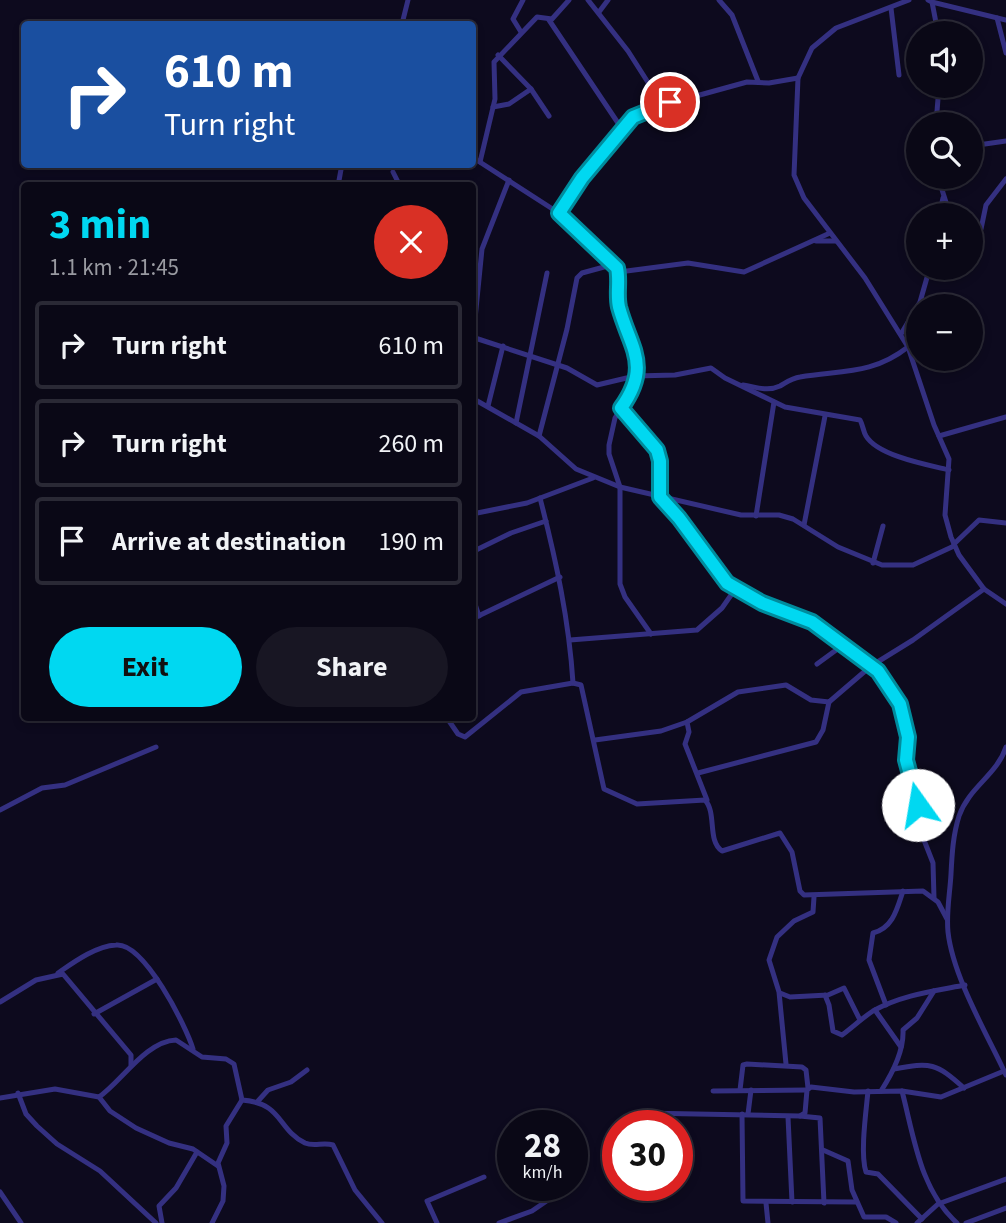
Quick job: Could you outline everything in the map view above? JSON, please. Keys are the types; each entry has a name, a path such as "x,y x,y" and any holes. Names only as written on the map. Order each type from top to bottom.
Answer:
{"street":[{"path":"403,21 408,0"},
{"path":"521,32 513,19 523,0"},
{"path":"549,20 569,0"},
{"path":"588,0 638,65 656,95 680,99"},
{"path":"599,12 608,0"},
{"path":"719,0 732,15 758,80"},
{"path":"906,343 865,278 830,233 796,181 793,145 798,78 804,59 823,37 836,28 909,0"},
{"path":"934,21 930,1 1006,20"},
{"path":"891,8 899,75"},
{"path":"480,162 492,107 493,65 498,55 537,17 549,20 622,129"},
{"path":"997,18 1006,54"},
{"path":"498,55 531,89 549,116"},
{"path":"559,213 582,178 638,113 680,99 758,80 769,83 798,78"},
{"path":"492,107 509,104 531,89"},
{"path":"983,144 1006,141"},
{"path":"476,160 559,213 615,264 619,272 618,302 635,347 635,376 631,392 613,428 609,454 620,487 620,588 651,635"},
{"path":"393,172 398,182"},
{"path":"983,219 986,205 1006,179"},
{"path":"476,325 482,249 509,180"},
{"path":"941,189 945,203"},
{"path":"942,203 943,198"},
{"path":"619,272 688,262 744,272 830,233"},
{"path":"813,241 836,241"},
{"path":"539,436 577,278 582,273 615,264"},
{"path":"516,423 547,273"},
{"path":"901,334 920,302 925,280"},
{"path":"476,338 558,365 597,385 635,376 675,375 711,368 774,402 825,416 860,420 867,437 879,446 904,458 949,470"},
{"path":"488,407 503,346"},
{"path":"740,385 768,389 793,378 872,368 906,348"},
{"path":"916,371 949,459 945,515 954,545 984,589 1006,604"},
{"path":"476,400 539,436 576,469 594,478 661,498 756,516 779,514 873,563 891,567 913,565 954,545 979,520 1006,523"},
{"path":"756,516 762,459 774,402"},
{"path":"621,408 657,450 661,498 719,575 736,588 771,607 812,622 878,671 900,704 908,737 906,760 916,791 923,839 933,863 934,898"},
{"path":"804,525 825,416"},
{"path":"939,436 1006,418"},
{"path":"476,513 540,498 594,478"},
{"path":"540,498 560,577 570,640 573,683"},
{"path":"793,519 807,507"},
{"path":"476,550 511,533 546,521"},
{"path":"873,563 883,526"},
{"path":"476,617 560,577"},
{"path":"570,640 698,630 722,608 736,588"},
{"path":"698,773 816,742 829,702 870,666 914,640 984,589"},
{"path":"817,664 843,645"},
{"path":"449,721 458,734 465,737 521,692 573,683 582,685 585,689 586,706 604,789 637,804 706,800"},
{"path":"595,740 661,731 687,722 738,692 786,685 811,700 829,702"},
{"path":"687,722 689,732 685,744 698,773 719,850 780,834 792,852 801,892 814,897 923,891 934,898 947,919"},
{"path":"1,808 42,788 65,785 156,747"},
{"path":"713,1091 902,1091 941,1097 1005,1073 1003,1061 984,1033 965,985 949,939 947,919 953,839 959,816 967,797 992,773 1006,747"},
{"path":"886,1005 868,955 873,933 881,931 894,917 903,891"},
{"path":"786,1065 780,993 769,962 775,941 794,921 813,912 814,897"},
{"path":"0,1002 36,980 58,973 90,954 116,945 125,946 157,979 181,1018 193,1049"},
{"path":"58,973 66,977 94,1014 131,1055 143,1057"},
{"path":"94,1014 157,979"},
{"path":"825,995 829,1002 834,1032 844,1034 860,1020 886,1005 965,985"},
{"path":"780,993 786,997 825,995 845,989 860,1020"},
{"path":"881,1091 894,1069 904,1029 917,1018 934,991"},
{"path":"875,1010 901,1047"},
{"path":"99,1097 131,1065 171,1040 208,1059 226,1059 234,1064 242,1100 226,1126 227,1143 216,1162"},
{"path":"131,1055 131,1065"},
{"path":"894,1069 927,1063 945,1071 964,1088"},
{"path":"740,1090 744,1064 786,1065 805,1069 806,1108 800,1116"},
{"path":"258,1101 268,1090 291,1082 307,1070"},
{"path":"1,1095 68,1090 99,1097 110,1111 136,1128 216,1162 223,1179 223,1201 212,1223"},
{"path":"751,1090 745,1114 743,1202 856,1202"},
{"path":"868,1091 866,1140 862,1155 866,1172 878,1174 919,1221 937,1204 1006,1179"},
{"path":"902,1091 919,1156 937,1204 957,1223"},
{"path":"18,1093 26,1114 37,1126 57,1144 100,1171 156,1223"},
{"path":"242,1100 258,1101 306,1144 332,1145 355,1190 382,1223"},
{"path":"693,1116 745,1114 820,1118 824,1203"},
{"path":"788,1117 792,1202"},
{"path":"823,1150 834,1157 847,1159 856,1202 863,1217 886,1217 896,1223"},
{"path":"162,1223 159,1206 176,1188 197,1152"},
{"path":"438,1223 427,1201 484,1177"},
{"path":"0,1192 21,1223"},
{"path":"499,1223 532,1211 547,1201"},
{"path":"766,1203 768,1223"},
{"path":"966,1223 1006,1208"}],"route":[{"path":"670,102 644,110 633,117 582,178 559,213 577,226 615,264 619,272 618,302 633,339 637,363 634,384 621,408 657,450 660,461 660,497 679,518 723,579 762,603 812,622 883,676 900,704 908,737 906,760 918,805"}]}
